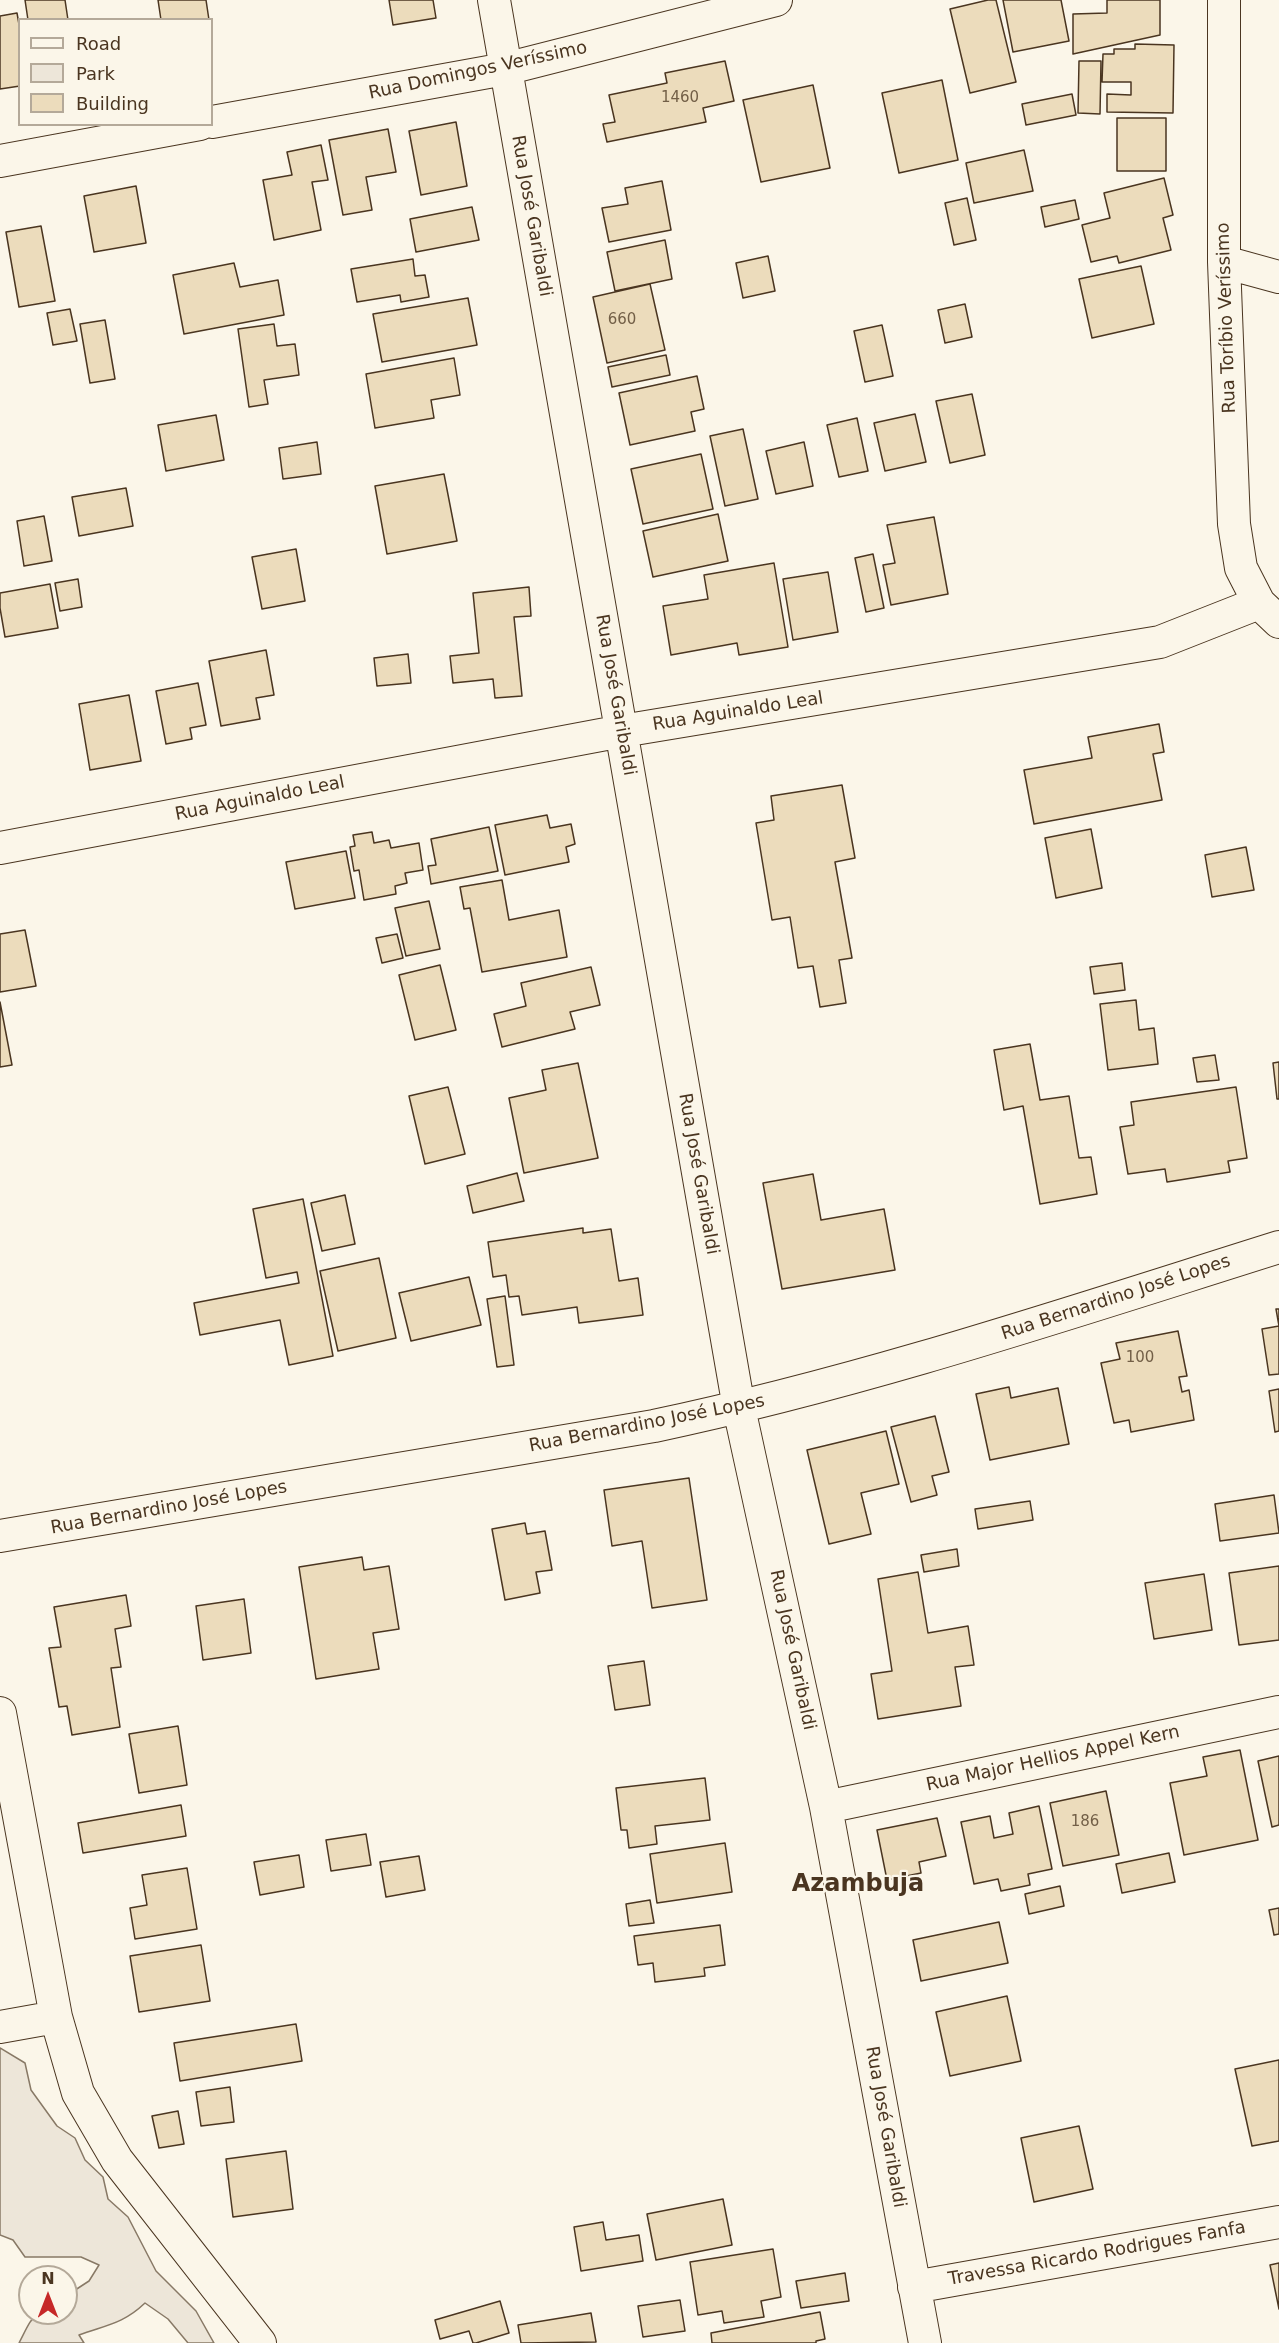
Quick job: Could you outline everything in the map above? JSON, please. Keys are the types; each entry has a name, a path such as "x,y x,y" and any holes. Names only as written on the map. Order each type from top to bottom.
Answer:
{"street":[{"name":"Rua José Garibaldi","path":"494,0 739,1408 826,1807 925,2343"},
{"name":"Rua Domingos Veríssimo","path":"213,122 505,69 776,0"},
{"name":"Rua Toríbio Veríssimo","path":"1224,0 1224,262 1234,524 1241,568 1269,613"},
{"path":"0,161 189,126"},
{"path":"1224,262 1279,277"},
{"name":"Rua Aguinaldo Leal","path":"0,848 622,732 1160,642 1269,613"},
{"name":"Rua Bernardino José Lopes","path":"0,1536 631,1430 739,1408 932,1356 1279,1247"},
{"name":"Rua Major Hellios Appel Kern","path":"826,1807 1279,1712"},
{"path":"0,1713 56,2017 78,2093 117,2160 260,2343"},
{"path":"0,2027 56,2017"},
{"name":"Travessa Ricardo Rodrigues Fanfa","path":"914,2287 1279,2222"}],"green space":[{"path":"0,2048 25,2063 31,2090 57,2126 75,2138 85,2160 103,2177 108,2199 128,2217 156,2271 196,2311 214,2343 188,2343 168,2319 145,2303 122,2320 79,2335 84,2343 19,2343 28,2325 78,2325 78,2288 89,2281 99,2265 81,2257 25,2257 13,2240 0,2235"}],"building":[{"path":"25,0 65,0 68,18 28,18"},
{"path":"158,0 206,0 209,18 161,18"},
{"path":"389,0 433,0 436,18 393,25"},
{"path":"996,0 1016,82 970,93 950,9"},
{"path":"1003,0 1061,0 1069,41 1013,52"},
{"path":"1107,0 1160,0 1160,35 1073,54 1073,14 1107,13"},
{"path":"17,13 18,86 0,89 0,16"},
{"path":"1135,44 1174,45 1173,113 1107,112 1107,94 1131,95 1131,82 1102,82 1103,54 1114,54 1114,49 1135,49"},
{"path":"725,61 734,101 703,108 706,122 607,142 603,124 615,122 609,95 667,83 665,73"},
{"path":"1079,61 1101,61 1100,114 1078,113"},
{"path":"942,80 958,160 899,173 882,93"},
{"path":"813,85 830,168 761,182 743,100"},
{"path":"1072,94 1076,115 1026,125 1022,104"},
{"path":"1117,118 1166,118 1166,171 1117,171"},
{"path":"456,122 467,186 421,195 409,131"},
{"path":"388,129 396,172 366,177 372,210 343,215 329,140"},
{"path":"321,145 328,180 312,182 321,230 274,240 263,180 292,175 287,152"},
{"path":"1024,150 1033,191 974,203 966,163"},
{"path":"1164,178 1173,215 1163,218 1171,250 1119,263 1117,256 1091,262 1082,225 1110,218 1104,193"},
{"path":"662,181 671,230 609,242 602,208 628,204 625,188"},
{"path":"136,186 146,243 94,252 84,196"},
{"path":"967,198 976,240 954,245 945,203"},
{"path":"1075,200 1079,219 1045,227 1041,207"},
{"path":"472,207 479,240 416,252 410,219"},
{"path":"41,226 55,301 19,307 6,232"},
{"path":"665,240 672,279 615,291 607,252"},
{"path":"768,256 775,291 743,298 736,263"},
{"path":"413,259 415,276 425,275 429,297 401,302 400,295 357,302 351,269"},
{"path":"234,263 240,287 278,280 284,315 184,334 173,275"},
{"path":"1141,266 1154,324 1092,338 1079,279"},
{"path":"650,284 665,350 607,363 593,297"},
{"path":"468,298 477,345 382,362 373,314"},
{"path":"965,304 972,337 945,343 938,310"},
{"path":"70,309 77,341 53,345 47,313"},
{"path":"105,320 115,379 90,383 80,324"},
{"path":"274,324 277,346 295,344 299,375 264,380 268,404 249,407 238,329"},
{"path":"882,325 893,376 865,382 854,331"},
{"path":"666,355 670,375 612,387 608,367"},
{"path":"454,358 460,395 431,400 434,418 375,428 366,374"},
{"path":"697,376 704,409 691,412 695,431 630,445 619,393"},
{"path":"972,394 985,455 950,463 936,401"},
{"path":"915,414 926,462 885,471 874,423"},
{"path":"216,415 224,460 166,471 158,425"},
{"path":"857,418 868,471 839,477 827,425"},
{"path":"743,429 758,499 725,506 710,436"},
{"path":"317,442 321,474 283,479 279,448"},
{"path":"804,442 813,486 776,494 766,451"},
{"path":"701,454 713,509 643,524 631,469"},
{"path":"444,474 457,541 387,554 375,486"},
{"path":"126,488 133,526 79,536 72,497"},
{"path":"718,514 728,561 653,577 643,531"},
{"path":"44,516 52,561 24,566 17,521"},
{"path":"934,517 948,594 891,605 883,565 895,563 887,525"},
{"path":"296,549 305,601 262,609 252,557"},
{"path":"873,554 884,608 866,612 855,558"},
{"path":"774,563 788,647 739,655 737,643 671,655 663,606 708,599 704,575"},
{"path":"828,572 838,632 793,640 783,579"},
{"path":"78,579 82,607 60,611 55,583"},
{"path":"50,584 58,628 5,637 0,593"},
{"path":"529,587 531,616 514,617 522,696 495,698 493,679 453,683 450,656 479,653 473,593"},
{"path":"266,650 274,695 256,698 260,719 221,726 209,661"},
{"path":"408,654 411,683 377,686 374,658"},
{"path":"198,683 206,725 190,728 192,739 166,744 156,691"},
{"path":"129,695 141,761 90,770 79,704"},
{"path":"1159,724 1164,752 1153,754 1162,800 1034,824 1024,770 1092,758 1088,737"},
{"path":"842,785 855,858 835,862 852,958 839,960 846,1003 820,1007 813,966 798,968 790,917 772,920 756,823 774,820 771,796"},
{"path":"547,815 550,828 571,824 575,844 566,847 569,862 505,875 495,825"},
{"path":"489,827 498,871 431,884 428,866 436,865 431,839"},
{"path":"1091,829 1102,888 1056,898 1045,838"},
{"path":"372,832 374,843 389,840 391,848 419,843 423,870 405,873 407,883 395,886 396,894 364,900 359,870 354,871 350,847 355,846 353,835"},
{"path":"1246,847 1254,890 1212,897 1205,855"},
{"path":"346,851 355,898 295,909 286,862"},
{"path":"502,880 509,920 559,910 567,957 482,972 470,908 464,909 460,887"},
{"path":"429,901 440,949 406,956 395,908"},
{"path":"25,930 36,986 0,992 0,934"},
{"path":"397,934 403,958 382,963 376,938"},
{"path":"1122,963 1125,990 1094,994 1090,967"},
{"path":"440,965 456,1030 415,1040 399,975"},
{"path":"591,967 600,1005 570,1012 575,1029 502,1047 494,1014 526,1006 521,983"},
{"path":"1136,1000 1139,1030 1154,1028 1158,1064 1108,1070 1100,1004"},
{"path":"0,1002 12,1065 0,1067"},
{"path":"1030,1044 1040,1100 1069,1096 1079,1158 1091,1157 1097,1194 1040,1204 1023,1106 1004,1110 994,1050"},
{"path":"1215,1055 1219,1080 1197,1082 1193,1058"},
{"path":"1279,1062 1279,1099 1277,1099 1273,1063"},
{"path":"578,1063 598,1158 524,1173 509,1098 546,1090 542,1070"},
{"path":"448,1087 465,1154 425,1164 409,1096"},
{"path":"1236,1087 1247,1158 1228,1161 1230,1172 1167,1182 1165,1169 1128,1174 1120,1127 1134,1125 1131,1102"},
{"path":"517,1173 524,1201 473,1213 467,1186"},
{"path":"813,1174 821,1220 884,1209 895,1270 782,1289 763,1183"},
{"path":"345,1195 355,1244 322,1251 311,1203"},
{"path":"303,1199 333,1356 289,1365 280,1320 200,1335 194,1303 299,1283 297,1272 266,1278 253,1209"},
{"path":"583,1228 583,1233 611,1229 619,1281 638,1278 643,1315 579,1323 577,1307 522,1315 519,1296 509,1297 506,1275 493,1277 488,1242"},
{"path":"379,1258 396,1338 338,1351 320,1271"},
{"path":"469,1277 481,1325 411,1341 399,1293"},
{"path":"505,1296 514,1365 497,1367 487,1299"},
{"path":"1276,1309 1279,1309 1279,1326"},
{"path":"1279,1326 1279,1374 1269,1375 1262,1329"},
{"path":"1178,1331 1187,1376 1179,1377 1182,1392 1189,1390 1194,1420 1131,1432 1129,1420 1114,1423 1101,1363 1120,1359 1116,1343"},
{"path":"1009,1387 1011,1398 1058,1388 1069,1444 990,1460 976,1394"},
{"path":"1279,1389 1279,1431 1275,1432 1269,1391"},
{"path":"935,1416 949,1472 932,1476 937,1495 911,1502 891,1427"},
{"path":"886,1431 899,1484 861,1493 871,1534 829,1544 807,1450"},
{"path":"689,1478 707,1600 652,1608 642,1541 612,1546 604,1490"},
{"path":"1274,1495 1279,1533 1220,1541 1215,1504"},
{"path":"1030,1501 1033,1520 978,1529 975,1509"},
{"path":"525,1523 527,1534 545,1531 552,1570 536,1572 540,1593 505,1600 492,1529"},
{"path":"957,1549 959,1566 924,1572 921,1555"},
{"path":"362,1557 364,1570 389,1566 399,1629 373,1633 379,1669 316,1679 299,1567"},
{"path":"1279,1566 1279,1640 1239,1645 1229,1573"},
{"path":"918,1572 928,1633 968,1626 974,1665 955,1667 961,1706 878,1719 871,1674 892,1671 878,1579"},
{"path":"1204,1574 1212,1630 1154,1639 1145,1583"},
{"path":"126,1595 131,1626 115,1629 121,1667 111,1668 120,1727 72,1735 67,1706 59,1707 49,1648 61,1647 54,1607"},
{"path":"244,1599 251,1653 203,1660 196,1606"},
{"path":"644,1661 650,1705 615,1710 608,1666"},
{"path":"178,1726 187,1785 139,1793 129,1734"},
{"path":"1240,1750 1258,1840 1184,1855 1170,1783 1207,1776 1203,1757"},
{"path":"1279,1756 1279,1825 1272,1827 1258,1761"},
{"path":"705,1778 710,1820 655,1826 657,1844 629,1848 627,1830 621,1830 616,1788"},
{"path":"1106,1791 1119,1855 1063,1866 1050,1803"},
{"path":"181,1805 186,1836 83,1853 78,1823"},
{"path":"1039,1806 1052,1869 1028,1874 1030,1885 1001,1891 998,1879 974,1884 961,1822 990,1816 994,1838 1013,1834 1009,1813"},
{"path":"937,1818 946,1856 919,1862 921,1873 887,1880 877,1830"},
{"path":"366,1834 371,1865 331,1871 326,1840"},
{"path":"725,1843 732,1892 657,1903 650,1854"},
{"path":"1169,1853 1175,1882 1122,1893 1116,1864"},
{"path":"299,1855 304,1887 260,1895 254,1862"},
{"path":"419,1856 425,1890 386,1897 380,1862"},
{"path":"187,1868 197,1929 135,1939 130,1908 147,1905 142,1875"},
{"path":"1060,1886 1064,1906 1029,1914 1025,1894"},
{"path":"650,1900 654,1923 629,1926 626,1904"},
{"path":"1279,1908 1279,1934 1274,1935 1269,1910"},
{"path":"999,1922 1008,1963 921,1981 913,1940"},
{"path":"720,1925 725,1965 704,1968 705,1976 655,1982 653,1963 638,1965 634,1936"},
{"path":"201,1945 210,2001 139,2012 130,1956"},
{"path":"1007,1996 1021,2061 950,2076 936,2012"},
{"path":"296,2024 302,2061 180,2081 174,2043"},
{"path":"1279,2060 1279,2141 1252,2146 1235,2069"},
{"path":"230,2087 234,2122 201,2126 196,2092"},
{"path":"178,2111 184,2144 159,2148 152,2116"},
{"path":"1079,2126 1093,2189 1034,2202 1021,2138"},
{"path":"286,2151 293,2209 233,2217 226,2159"},
{"path":"723,2199 732,2245 656,2260 647,2214"},
{"path":"603,2222 606,2240 639,2235 643,2261 581,2271 574,2227"},
{"path":"773,2249 781,2297 761,2301 764,2317 724,2323 722,2311 698,2315 690,2262"},
{"path":"1279,2263 1279,2309 1270,2265"},
{"path":"845,2273 849,2301 801,2308 796,2281"},
{"path":"680,2300 685,2331 643,2337 638,2306"},
{"path":"500,2301 509,2333 476,2343 473,2343 469,2331 440,2339 435,2320"},
{"path":"820,2312 825,2339 816,2341 816,2343 712,2343 711,2333"},
{"path":"591,2313 596,2342 521,2343 518,2325"}],"district":[{"name":"Azambuja","path":"858,1885"}]}
